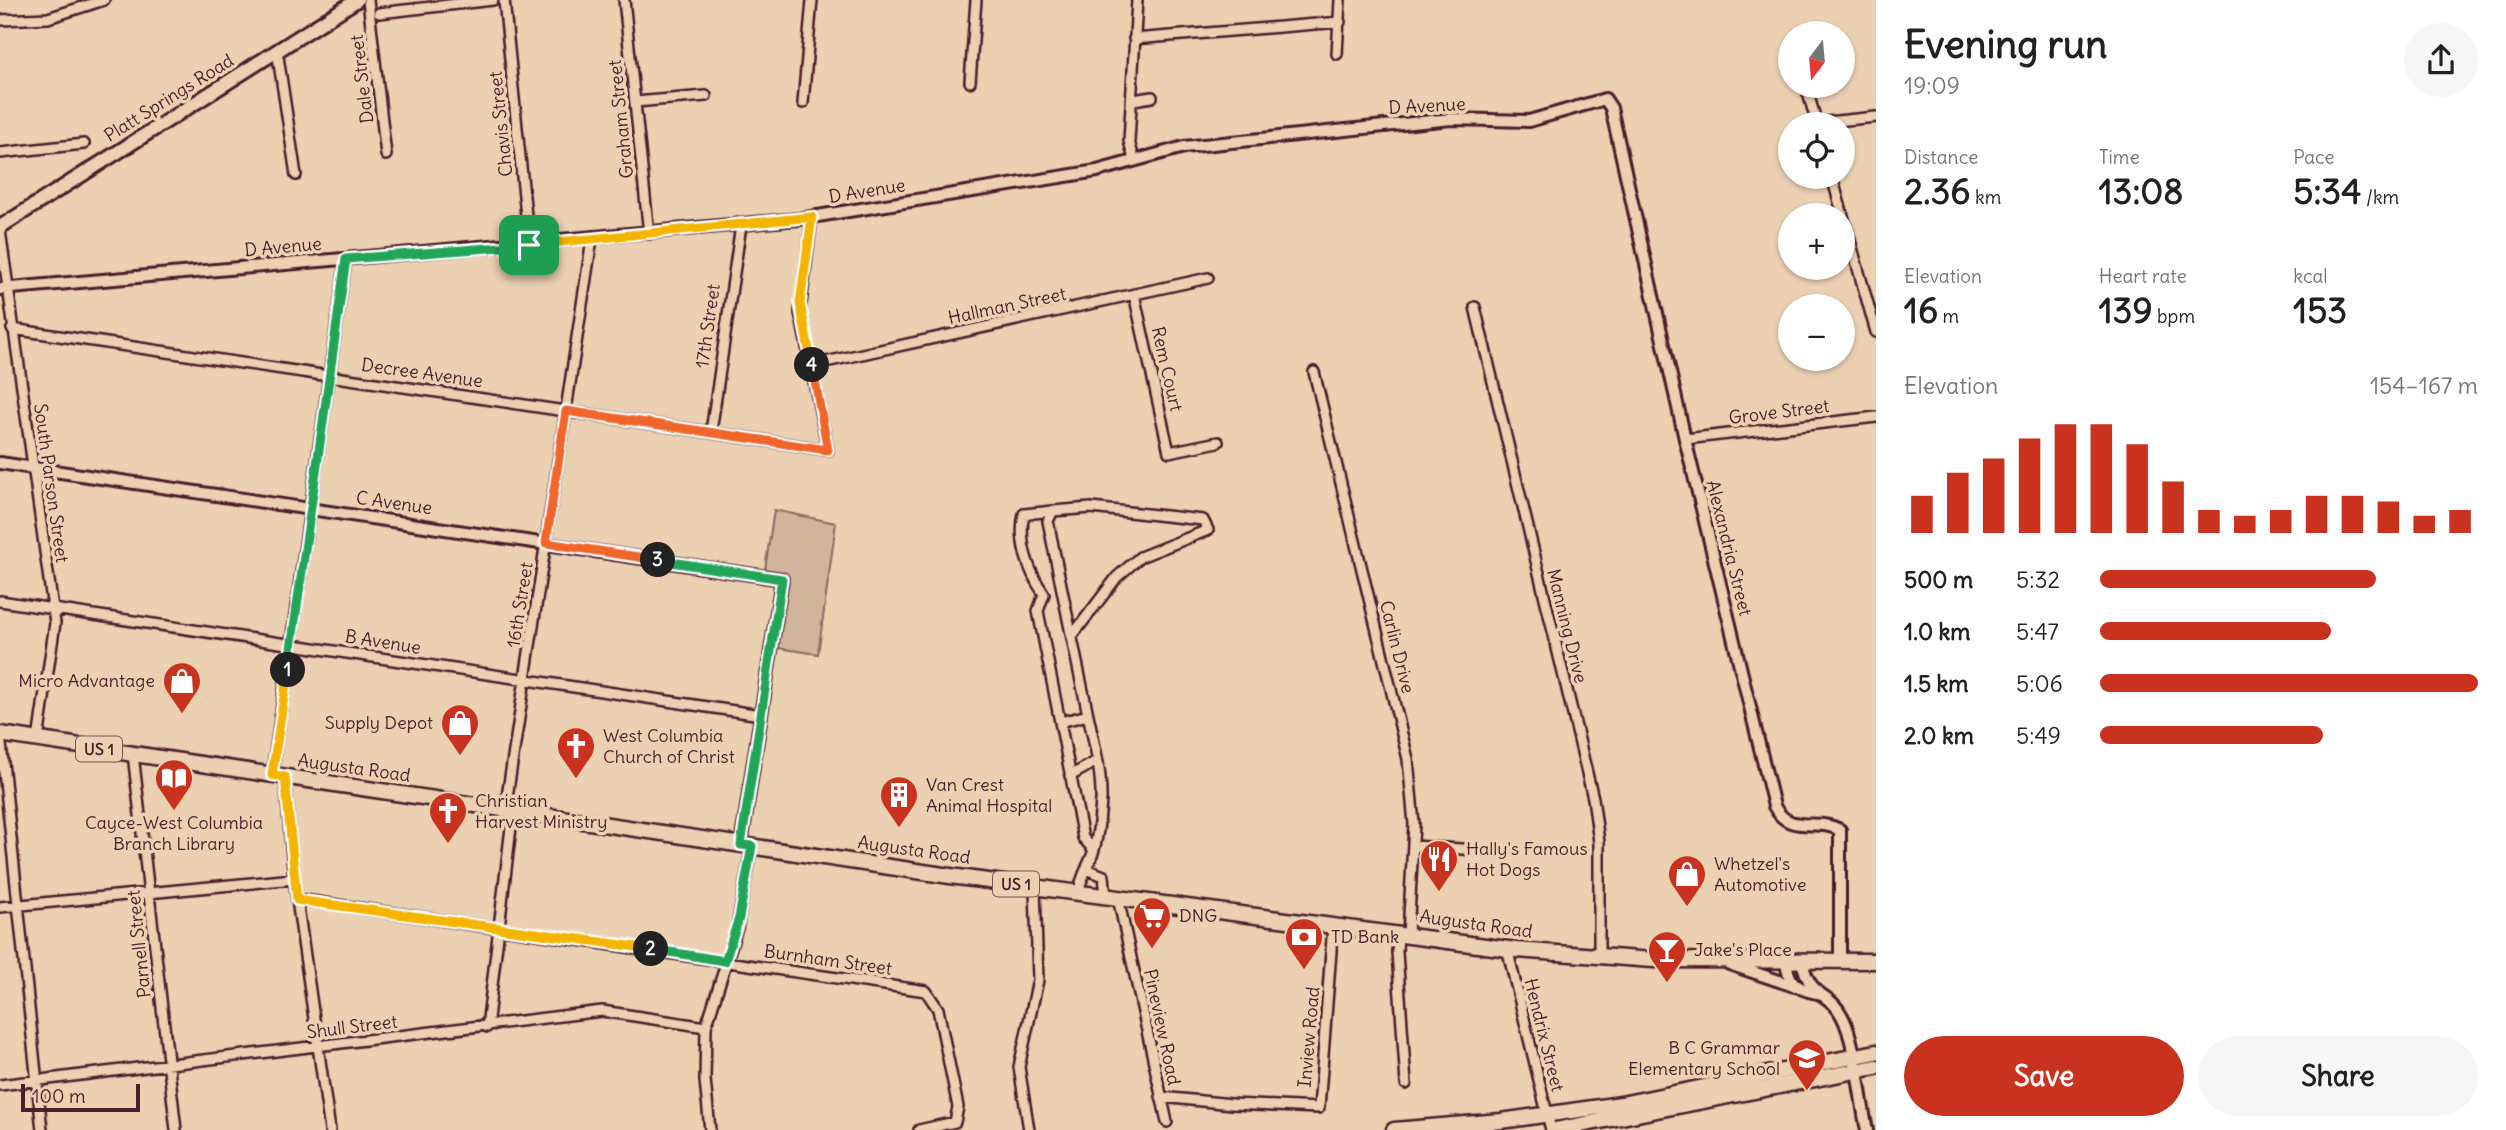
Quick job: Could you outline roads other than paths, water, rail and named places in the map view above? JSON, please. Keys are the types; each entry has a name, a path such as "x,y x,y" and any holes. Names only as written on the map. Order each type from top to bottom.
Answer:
{"main road":[{"name":"Platt Springs Road","path":"0,229 357,0"},
{"name":"Augusta Road","path":"0,734 746,846 1079,893 1507,948 1599,957 1802,961 1874,959"},
{"path":"1553,1130 1854,1065 1876,1052"},
{"path":"1394,1130 1547,1115 1854,1065 1876,1067"}],"street":[{"path":"0,20 48,18 104,0"},
{"name":"Dale Street","path":"368,0 386,155"},
{"path":"379,13 493,0"},
{"name":"Chavis Street","path":"504,0 529,245"},
{"name":"Graham Street","path":"624,0 649,234"},
{"path":"803,103 812,0"},
{"path":"970,82 976,0"},
{"path":"1134,159 1129,141 1137,0"},
{"path":"1337,54 1340,0"},
{"path":"1134,39 1340,22"},
{"path":"277,50 296,175"},
{"path":"635,102 706,96"},
{"path":"1133,100 1152,97"},
{"name":"D Avenue","path":"3,289 529,245 812,217 1097,171 1134,159 1204,144 1438,121 1530,121 1605,99"},
{"name":"Alexandria Street","path":"1605,99 1611,108 1685,439 1774,806 1788,822 1803,827 1832,826 1840,830 1840,960"},
{"path":"1855,119 1876,117"},
{"path":"0,153 84,144"},
{"path":"1835,189 1876,332"},
{"path":"812,217 800,303 812,365"},
{"name":"17th Street","path":"711,432 741,225"},
{"name":"South Parson Street","path":"0,229 3,289 12,329 55,624 38,740"},
{"name":"16th Street","path":"486,1027 525,680 592,239"},
{"path":"330,1130 278,776 292,644 346,259"},
{"name":"Hallman Street","path":"812,365 1208,278"},
{"name":"Rem Court","path":"1134,294 1169,452 1218,442"},
{"name":"Manning Drive","path":"1475,307 1593,798 1599,842 1599,957"},
{"name":"Decree Avenue","path":"12,329 828,450 812,365"},
{"name":"Carlin Drive","path":"1314,372 1408,759 1412,789 1413,846 1403,934 1397,952 1406,1084"},
{"name":"Grove Street","path":"1685,439 1876,417"},
{"name":"C Avenue","path":"0,463 782,579 761,715"},
{"path":"1072,636 1117,577 1140,557 1208,530 1203,520 1091,508 1024,514 1021,525 1026,559 1044,594 1038,611 1070,776 1083,838 1094,850"},
{"path":"1053,511 1048,521 1097,761 1101,800 1094,850 1079,893"},
{"path":"1044,594 1062,590"},
{"name":"B Avenue","path":"0,601 761,715"},
{"path":"710,1130 705,1080 706,1027 739,918 761,715"},
{"path":"1060,722 1088,715"},
{"path":"0,734 42,1130"},
{"name":"Parnell Street","path":"133,754 176,1130"},
{"path":"1070,776 1097,761"},
{"path":"1413,846 1478,850"},
{"name":"Pineview Road","path":"1086,869 1104,876 1112,897 1167,1122"},
{"path":"0,907 294,879"},
{"path":"1029,1130 1019,1067 1038,980 1035,887"},
{"name":"Burnham Street","path":"297,900 499,927 926,991 938,1009 958,1107 955,1122 919,1130"},
{"name":"Inview Road","path":"1161,1097 1319,1108 1334,925"},
{"name":"Hendrix Street","path":"1507,948 1547,1115 1553,1130"},
{"path":"1716,960 1817,993"},
{"path":"1786,960 1788,976 1794,986"},
{"path":"1802,961 1807,981 1817,993 1833,1004 1842,1016 1867,1130"},
{"name":"Shull Street","path":"0,1085 610,1011 706,1027"}],"place":[{"name":"Micro Advantage","path":"182,715"},
{"name":"Supply Depot","path":"460,757"},
{"name":"West Columbia Church of Christ","path":"576,780"},
{"name":"Cayce-West Columbia Branch Library","path":"174,812"},
{"name":"Van Crest Animal Hospital","path":"899,829"},
{"name":"Christian Harvest Ministry","path":"448,845"},
{"name":"Hally's Famous Hot Dogs","path":"1439,893"},
{"name":"Whetzel's Automotive","path":"1687,908"},
{"name":"DNG","path":"1152,950"},
{"name":"TD Bank","path":"1304,971"},
{"name":"Jake's Place","path":"1667,984"},
{"name":"B C Grammar Elementary School","path":"1807,1092"}]}
